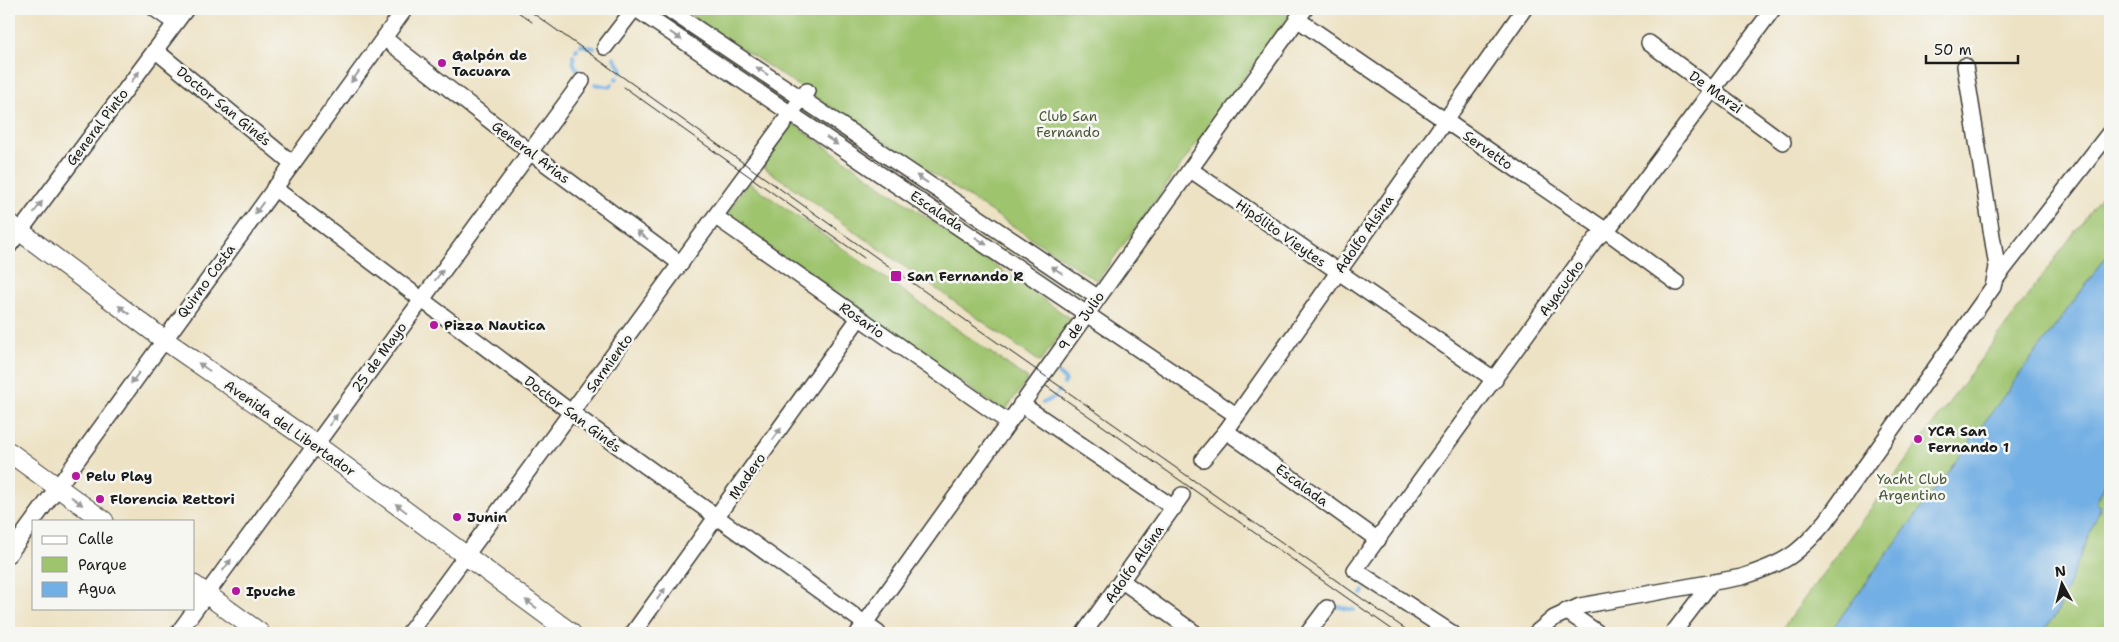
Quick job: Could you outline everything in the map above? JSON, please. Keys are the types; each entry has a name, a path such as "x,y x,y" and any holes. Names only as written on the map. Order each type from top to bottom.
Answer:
{"main road":[{"name":"Avenida del Libertador","path":"12,234 316,445 570,633"},
{"path":"9,452 103,520"},
{"path":"200,590 260,633"}],"street":[{"path":"156,9 175,23"},
{"name":"General Pinto","path":"12,234 186,9"},
{"name":"Quirno Costa","path":"33,520 405,9"},
{"path":"605,48 635,9"},
{"name":"Escalada","path":"635,9 1236,415"},
{"name":"Escalada","path":"668,9 805,95 1097,297"},
{"name":"Adolfo Alsina","path":"1203,459 1226,430 1524,9"},
{"name":"Ayacucho","path":"1452,633 1355,570 1596,240 1773,9"},
{"name":"Servetto","path":"1301,14 1444,120 1605,230 1677,283"},
{"name":"9 de Julio","path":"862,629 1008,422 1087,315 1097,297 1191,170 1301,14"},
{"name":"General Arias","path":"384,38 530,152 681,264"},
{"name":"De Marzi","path":"1648,43 1783,142"},
{"name":"Doctor San Ginés","path":"155,50 292,163"},
{"path":"1965,66 1997,267 1995,280"},
{"name":"25 de Mayo","path":"200,590 316,445 582,81"},
{"name":"Sarmiento","path":"409,633 805,95"},
{"path":"1536,633 1566,611 1599,602 1742,577 1778,565 1798,553 1809,542 1939,363 1995,280 2110,132"},
{"name":"Hipólito Vieytes","path":"1191,170 1495,380"},
{"name":"Doctor San Ginés","path":"274,188 862,629 878,633"},
{"name":"Rosario","path":"716,217 1008,422"},
{"name":"Madero","path":"632,633 859,318"},
{"path":"1021,404 1174,508"},
{"name":"Escalada","path":"1226,430 1378,540"},
{"name":"Adolfo Alsina","path":"1084,633 1182,495"},
{"name":"Quirno Costa","path":"9,554 32,522"},
{"path":"1122,581 1195,633"},
{"path":"1673,633 1711,583"},
{"path":"1308,633 1327,608"},
{"name":"25 de Mayo","path":"178,633 190,610"},
{"path":"1566,611 1598,633"}],"green space":[{"name":"Club San Fernando","path":"681,9 1294,9 1097,281"},
{"path":"792,123 1071,319 1040,362 762,166"},
{"path":"748,182 1028,379 1004,412 725,216"},
{"name":"Yacht Club Argentino","path":"2110,184 2110,252 1829,633 1779,633"},
{"path":"2110,473 2108,490 2110,491 2110,633 2042,633 2057,613 2100,506 2096,504"}],"water":[{"path":"2110,252 2110,473 2096,503 2101,506 2057,613 2042,633 1829,633"}],"waterway":[{"path":"581,45 594,48"},
{"path":"573,56 574,64 579,73"},
{"path":"614,58 622,69 621,72"},
{"path":"595,84 610,87 612,84"},
{"path":"1058,373 1066,381 1064,384"},
{"path":"1043,403 1055,397"},
{"path":"1339,607 1354,610"}],"tram line":[{"path":"514,9 532,22"},
{"path":"527,9 1411,633"},
{"path":"624,87 864,258"},
{"path":"1046,386 1397,633"}],"place":[{"name":"Galpón de Tacuara","path":"442,63"},
{"name":"San Fernando R","path":"896,276"},
{"name":"Pizza Nautica","path":"434,325"},
{"name":"YCA San Fernando 1","path":"1918,439"},
{"name":"Pelu Play","path":"76,476"},
{"name":"Florencia Rettori","path":"100,499"},
{"name":"Junin","path":"457,517"},
{"name":"Ipuche","path":"236,591"}]}
